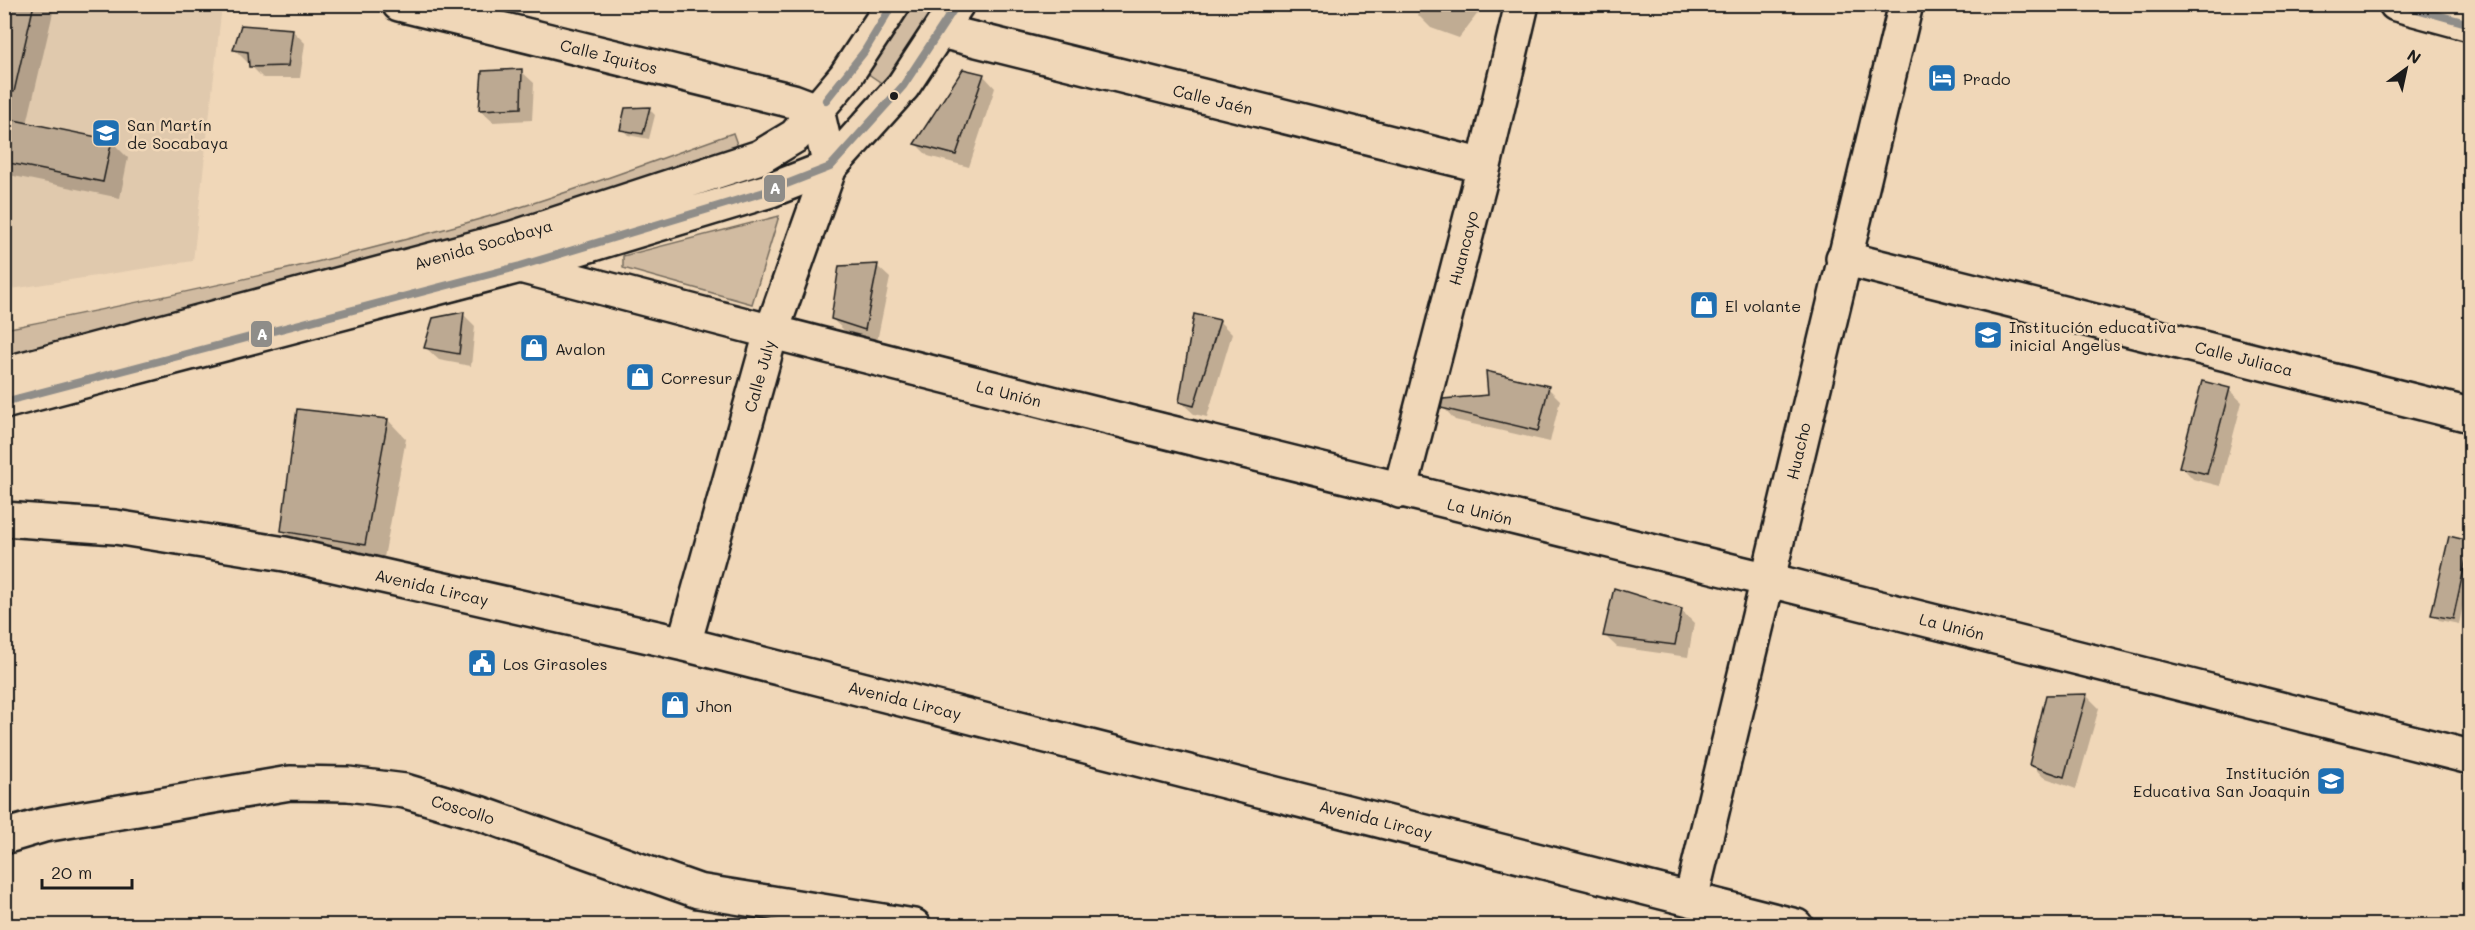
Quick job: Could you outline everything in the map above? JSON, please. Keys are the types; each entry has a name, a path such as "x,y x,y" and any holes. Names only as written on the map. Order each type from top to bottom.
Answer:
{"street":[{"name":"Calle Iquitos","path":"399,4 793,101 817,110"},
{"name":"Avenida Socabaya","path":"4,402 516,252 760,157 795,136 864,52 893,4"},
{"name":"Huancayo","path":"1400,491 1484,166 1522,4"},
{"name":"Huacho","path":"1691,898 1843,258 1906,4"},
{"path":"2396,4 2470,24"},
{"name":"Avenida Socabaya","path":"4,374 771,190 830,167 888,105 949,18"},
{"name":"Calle Jaén","path":"949,18 1484,166"},
{"path":"817,110 830,167"},
{"name":"Calle July","path":"684,644 771,333 830,167"},
{"name":"La Unión","path":"516,252 771,333 2470,757"},
{"name":"Calle Juliaca","path":"1843,258 2470,415"},
{"name":"Avenida Lircay","path":"4,519 115,527 285,554 684,644 1796,926"},
{"name":"Coscollo","path":"4,837 44,825 290,783 348,784 405,791 479,813 698,891 914,926"}],"shaded area":[{"name":"San Martín de Socabaya","path":"5,5 222,5 193,261 5,290"},
{"path":"909,5 937,5 886,86 867,73"},
{"path":"733,133 739,150 595,200 5,360 5,329 254,277 378,247 559,195"},
{"path":"779,216 752,304 623,268 623,256"}],"building":[{"path":"4,4 34,4 14,92 4,91"},
{"path":"241,25 293,29 288,66 249,67 248,52 233,50"},
{"path":"522,69 521,108 479,110 482,71"},
{"path":"963,69 984,74 956,155 914,144"},
{"path":"650,107 643,134 620,130 625,108"},
{"path":"4,118 112,140 103,182 4,162"},
{"path":"878,264 865,330 831,319 839,266"},
{"path":"464,312 459,354 424,348 433,318"},
{"path":"1194,314 1220,320 1194,406 1179,402"},
{"path":"1486,371 1549,386 1538,431 1441,408 1443,399 1488,395"},
{"path":"2202,381 2230,388 2207,474 2179,467"},
{"path":"297,409 388,419 365,545 281,531"},
{"path":"2449,536 2470,541 2453,619 2431,615"},
{"path":"1614,588 1682,609 1675,645 1603,636"},
{"path":"2087,694 2064,777 2029,765 2046,695"}],"transit line":[{"name":"A","path":"826,100 864,52 893,4"},
{"name":"A","path":"4,402 520,266 771,190 830,167 903,86 957,4"},
{"name":"A","path":"2398,4 2470,24"}],"place":[{"name":"Prado","path":"1942,78"},
{"name":"San Martín de Socabaya","path":"106,133"},
{"name":"El volante","path":"1704,305"},
{"name":"Institución educativa inicial Angelus","path":"1988,335"},
{"name":"Avalon","path":"534,348"},
{"name":"Corresur","path":"640,377"},
{"name":"Los Girasoles","path":"482,663"},
{"name":"Jhon","path":"675,705"},
{"name":"Institución Educativa San Joaquin","path":"2331,781"}]}
